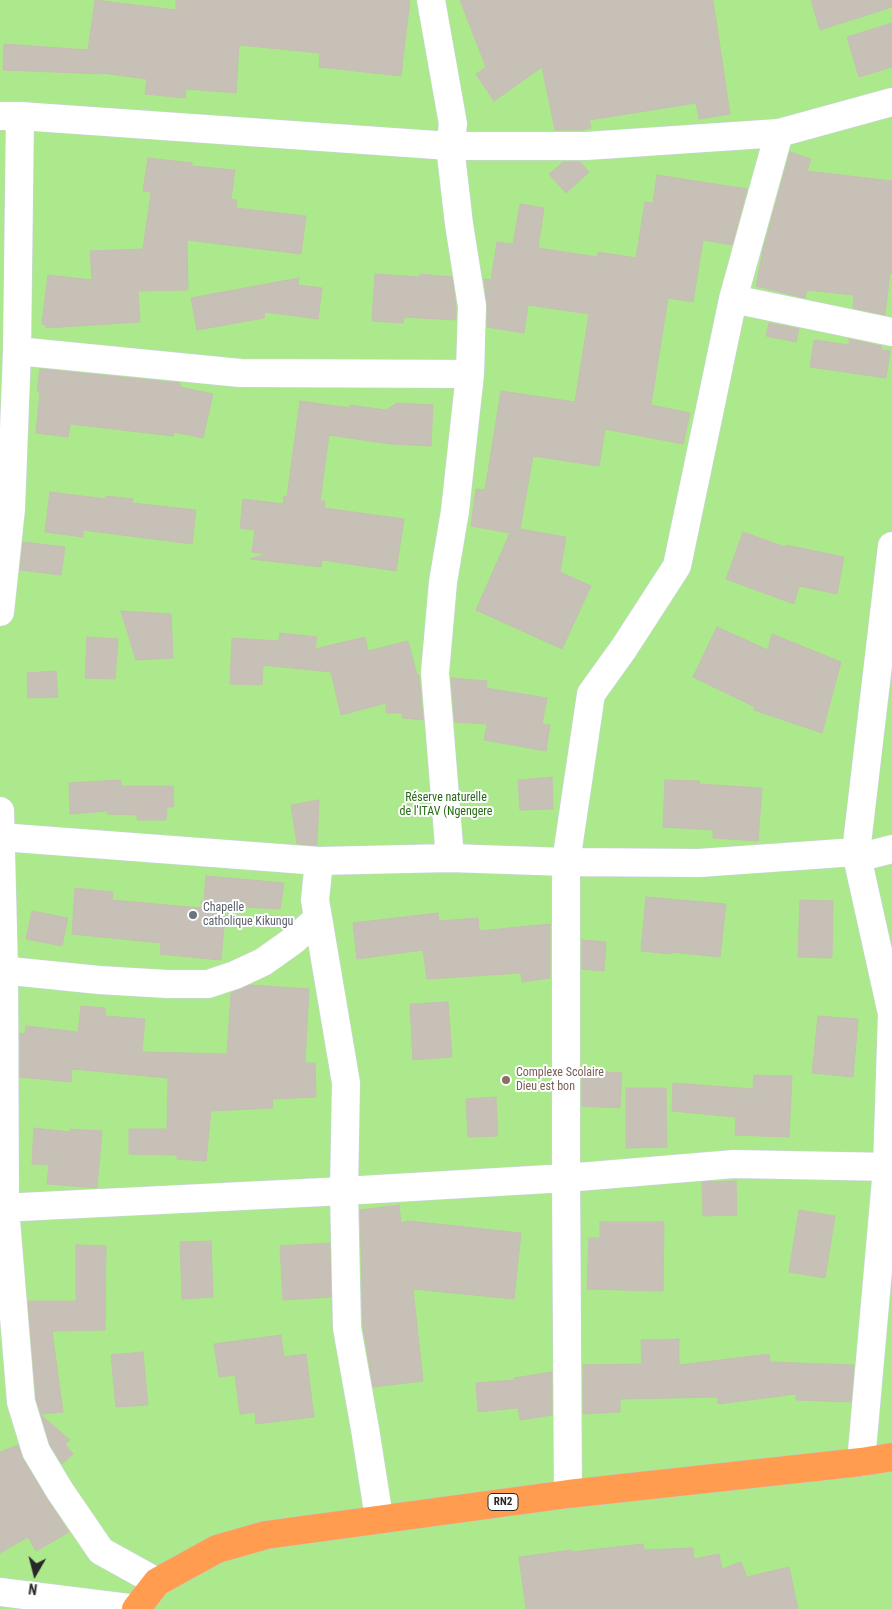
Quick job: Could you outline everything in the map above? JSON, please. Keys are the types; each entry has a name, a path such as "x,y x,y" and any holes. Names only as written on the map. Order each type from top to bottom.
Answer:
{"highway":[{"name":"RN2","path":"136,1609 157,1582 217,1549 266,1535 379,1518 568,1494 892,1457"}],"street":[{"path":"431,0 453,124 450,146 459,224 472,306 470,374 455,512 443,582 436,673 450,858"},
{"path":"0,612 11,509 18,351 10,116 450,146 586,146 779,133 892,102"},
{"path":"568,1494 566,862 590,694 624,648 677,566 733,298 779,133"},
{"path":"733,298 892,332"},
{"path":"18,351 240,374 470,374"},
{"path":"861,1462 890,1168 892,1014 856,852 892,546"},
{"path":"157,1582 101,1551 60,1491 36,1451 20,1402 2,1208 0,828 319,861 450,858 566,862 698,863 856,852 869,855 892,849"},
{"path":"319,861 315,900 346,1083 344,1191 347,1328 366,1429 379,1518"},
{"path":"2,970 99,980 167,984 208,984 235,975 262,962 294,940 318,919"},
{"path":"2,1208 566,1178 734,1164 890,1168"},
{"path":"0,1592 136,1609"}],"green space":[{"name":"Réserve naturelle de l'ITAV (Ngengere","path":"0,0 892,0 892,1609 0,1609"}],"building":[{"path":"95,0 176,10 176,0 410,0 401,76 319,67 320,53 239,45 236,93 186,89 185,98 145,94 147,79 102,73 3,70 4,44 88,50"},
{"path":"460,0 713,0 730,114 699,119 696,103 589,120 591,128 581,130 555,130 542,67 494,101 476,74 486,67"},
{"path":"811,0 892,0 892,7 820,30"},
{"path":"892,23 892,67 859,77 847,37"},
{"path":"790,152 811,159 807,171 892,181 892,273 890,273 885,315 853,308 854,295 807,290 805,298 756,286 763,250"},
{"path":"148,158 192,163 192,166 235,170 231,199 237,200 236,208 306,216 301,254 187,240 188,290 138,291 140,322 46,328 46,325 42,324 48,275 92,280 90,251 143,249 151,192 143,191"},
{"path":"563,162 580,162 589,172 566,193 549,174"},
{"path":"657,175 747,189 732,245 703,240 693,302 668,298 651,405 690,413 683,444 605,429 599,466 533,456 520,529 566,537 560,572 591,586 562,649 476,610 510,533 471,526 476,489 485,490 501,391 575,402 589,314 528,305 524,333 487,327 484,279 491,280 497,242 513,244 520,204 544,208 538,248 597,257 598,252 636,258 645,202 653,203"},
{"path":"375,274 420,277 420,274 452,277 456,320 404,317 403,323 372,321"},
{"path":"299,278 298,285 322,288 318,319 265,312 264,318 197,330 191,298"},
{"path":"769,323 799,329 796,342 766,336"},
{"path":"849,339 881,346 881,350 890,351 886,378 810,367 814,340 849,345"},
{"path":"40,369 180,383 180,387 213,394 203,438 174,432 173,436 70,424 68,437 36,433 40,392 37,391"},
{"path":"300,401 350,408 350,405 386,410 397,403 433,405 431,446 390,444 329,435 320,501 325,501 324,508 404,519 396,571 322,560 321,567 250,559 266,554 252,552 255,530 240,528 243,499 283,504 284,496 287,497"},
{"path":"50,492 106,499 106,496 133,499 132,503 196,510 192,544 83,530 83,537 45,532"},
{"path":"743,532 785,547 786,545 844,557 837,594 799,586 794,604 726,579"},
{"path":"23,542 65,547 61,575 20,570"},
{"path":"121,611 171,614 173,658 136,660"},
{"path":"717,627 768,650 772,634 841,662 822,733 754,710 755,707 693,677"},
{"path":"280,633 317,637 315,649 365,637 368,651 408,641 417,675 419,675 423,720 403,718 402,713 386,713 386,703 341,715 331,672 263,665 262,685 230,684 232,638 279,641"},
{"path":"87,637 118,639 115,679 85,678"},
{"path":"56,671 58,697 28,698 27,673"},
{"path":"451,678 487,681 486,688 547,698 542,724 550,725 546,751 484,740 487,724 455,722"},
{"path":"552,777 553,809 520,810 518,780"},
{"path":"121,780 121,786 173,786 174,807 167,807 166,820 137,820 137,815 107,814 108,811 70,814 69,783"},
{"path":"665,780 700,781 699,784 762,788 758,841 713,838 713,830 663,827"},
{"path":"319,800 317,845 297,844 291,805"},
{"path":"206,876 284,883 280,909 226,906 221,960 160,954 161,943 72,934 75,888 113,892 112,900 201,908 201,901 204,901"},
{"path":"646,897 726,904 720,957 641,951"},
{"path":"800,900 833,901 832,958 798,957"},
{"path":"32,911 68,918 62,946 26,939"},
{"path":"438,913 439,921 478,918 479,931 550,924 550,978 522,982 521,973 427,979 423,950 357,959 353,923"},
{"path":"582,940 606,942 604,971 582,969"},
{"path":"250,985 309,989 305,1063 315,1063 316,1097 272,1099 273,1108 211,1111 206,1161 177,1159 177,1155 129,1154 129,1129 167,1129 168,1078 72,1069 71,1082 20,1077 20,1033 25,1034 26,1026 78,1032 81,1006 105,1008 105,1016 145,1019 142,1052 227,1054 231,993"},
{"path":"448,1002 452,1057 413,1060 410,1004"},
{"path":"818,1016 858,1019 853,1077 812,1073"},
{"path":"582,1071 622,1073 620,1108 582,1106"},
{"path":"754,1075 792,1076 789,1137 735,1135 736,1117 672,1111 673,1083 753,1089"},
{"path":"626,1088 666,1088 667,1147 626,1148"},
{"path":"496,1097 498,1136 468,1137 466,1099"},
{"path":"34,1128 70,1132 70,1129 102,1131 97,1188 47,1184 49,1165 32,1164"},
{"path":"736,1181 737,1215 703,1216 702,1182"},
{"path":"399,1205 401,1223 409,1221 521,1233 514,1299 413,1289 423,1381 373,1387 363,1326 360,1210"},
{"path":"799,1210 835,1216 825,1278 789,1272"},
{"path":"600,1222 664,1222 663,1291 587,1289 589,1238 600,1238"},
{"path":"211,1241 213,1297 182,1299 180,1242"},
{"path":"330,1243 331,1297 283,1300 280,1246"},
{"path":"76,1245 106,1246 105,1330 52,1331 63,1412 41,1414 36,1399 28,1301 76,1301"},
{"path":"281,1335 284,1357 306,1354 314,1417 256,1424 255,1412 240,1414 235,1375 219,1377 214,1344"},
{"path":"679,1339 679,1365 769,1354 770,1362 854,1365 851,1402 796,1400 796,1394 718,1404 717,1397 620,1399 620,1412 583,1414 583,1365 642,1364 641,1340"},
{"path":"143,1352 148,1405 116,1407 111,1355"},
{"path":"552,1372 552,1415 520,1420 518,1408 478,1412 476,1383 514,1380 514,1378"},
{"path":"41,1415 70,1440 65,1444 73,1454 62,1464 50,1445"},
{"path":"18,1445 23,1459 69,1532 36,1551 28,1537 0,1553 0,1452"},
{"path":"643,1544 644,1550 693,1548 694,1559 719,1554 722,1569 741,1562 747,1577 789,1567 798,1609 526,1609 519,1557 571,1550 571,1552"}],"place":[{"name":"Chapelle catholique Kikungu","path":"193,915"},
{"name":"Complexe Scolaire Dieu est bon","path":"506,1080"}]}
